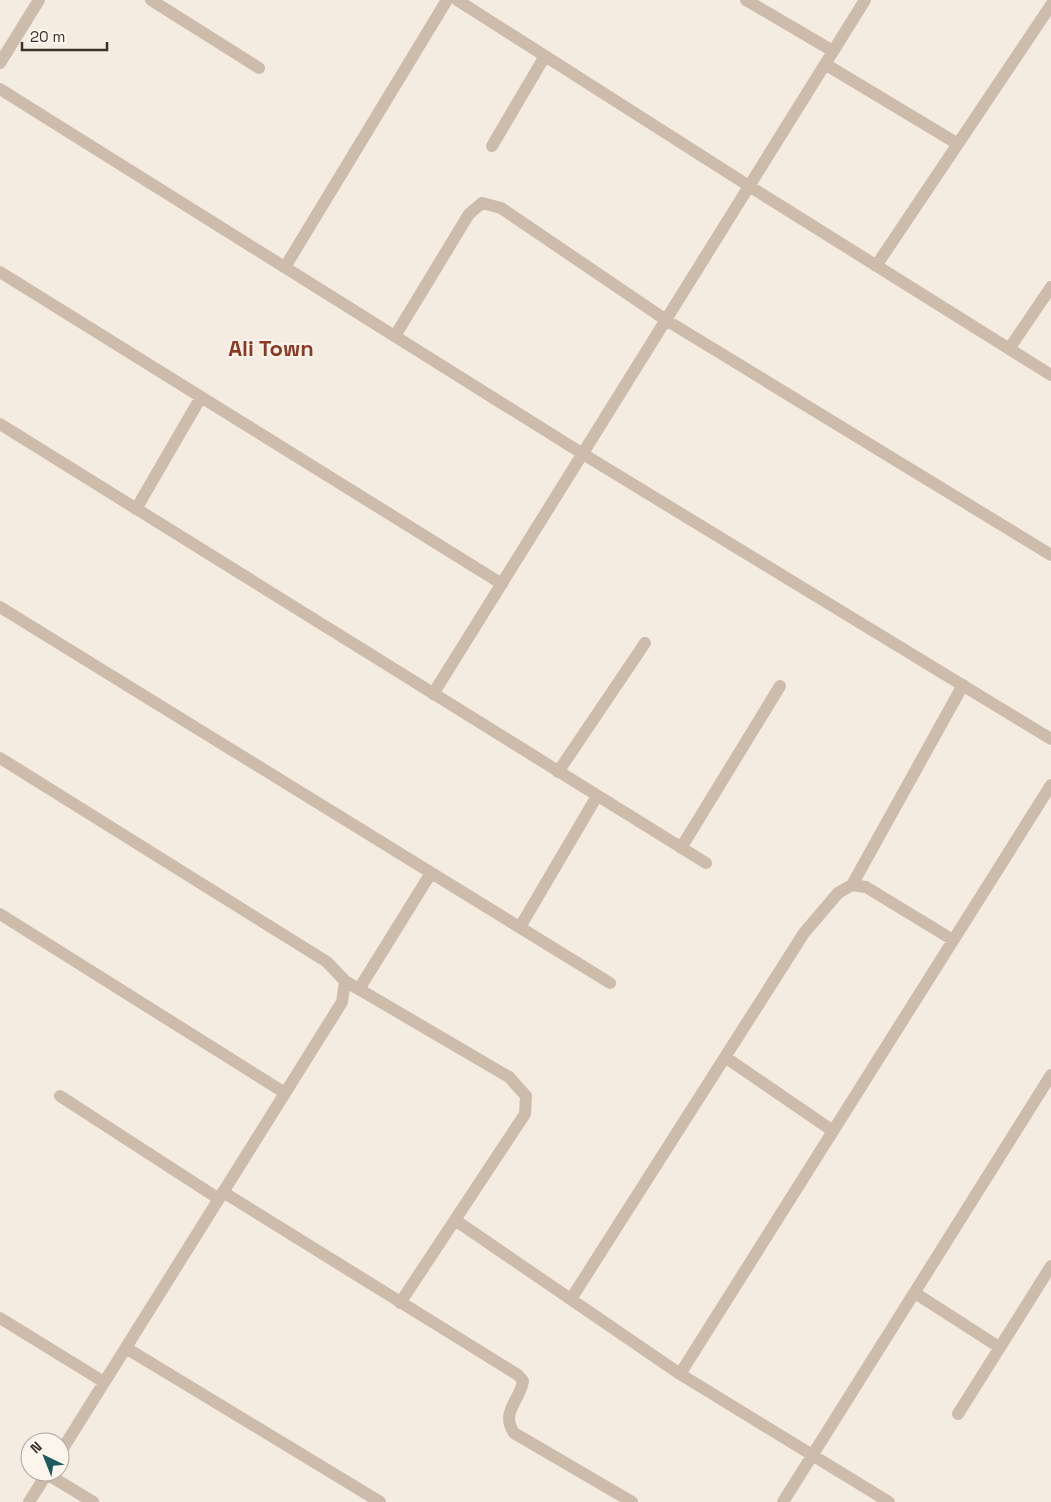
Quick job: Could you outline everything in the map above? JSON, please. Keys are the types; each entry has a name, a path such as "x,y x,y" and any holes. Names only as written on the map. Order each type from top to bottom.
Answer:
{"street":[{"path":"0,62 39,0"},
{"path":"151,0 259,68"},
{"path":"285,267 447,0"},
{"path":"457,0 1051,375"},
{"path":"746,0 833,52"},
{"path":"433,694 865,0"},
{"path":"876,266 1051,5"},
{"path":"492,146 545,56"},
{"path":"825,64 958,144"},
{"path":"0,89 583,454 1051,740"},
{"path":"395,336 470,214 482,203 501,208 666,320 1051,555"},
{"path":"0,272 502,584"},
{"path":"1009,349 1051,287"},
{"path":"136,509 201,397"},
{"path":"0,424 706,863"},
{"path":"0,607 610,983"},
{"path":"558,772 645,643"},
{"path":"571,1300 804,933 838,893 852,885 962,685"},
{"path":"681,848 780,686"},
{"path":"0,758 327,962 345,981 509,1077 526,1096 525,1114 400,1303"},
{"path":"680,1374 1051,785"},
{"path":"520,928 597,796"},
{"path":"358,989 431,873"},
{"path":"852,885 866,887 953,940"},
{"path":"0,914 285,1092"},
{"path":"70,1437 342,1002 345,981"},
{"path":"725,1057 833,1131"},
{"path":"783,1502 1051,1075"},
{"path":"60,1096 518,1375 523,1381 522,1390 509,1413 509,1425 514,1433 632,1502"},
{"path":"455,1220 680,1374 889,1502"},
{"path":"958,1414 1051,1266"},
{"path":"915,1293 999,1347"},
{"path":"0,1318 104,1382"},
{"path":"126,1348 380,1502"},
{"path":"29,1502 42,1482"},
{"path":"62,1482 93,1502"}],"district":[{"name":"Ali Town","path":"271,348"}]}
